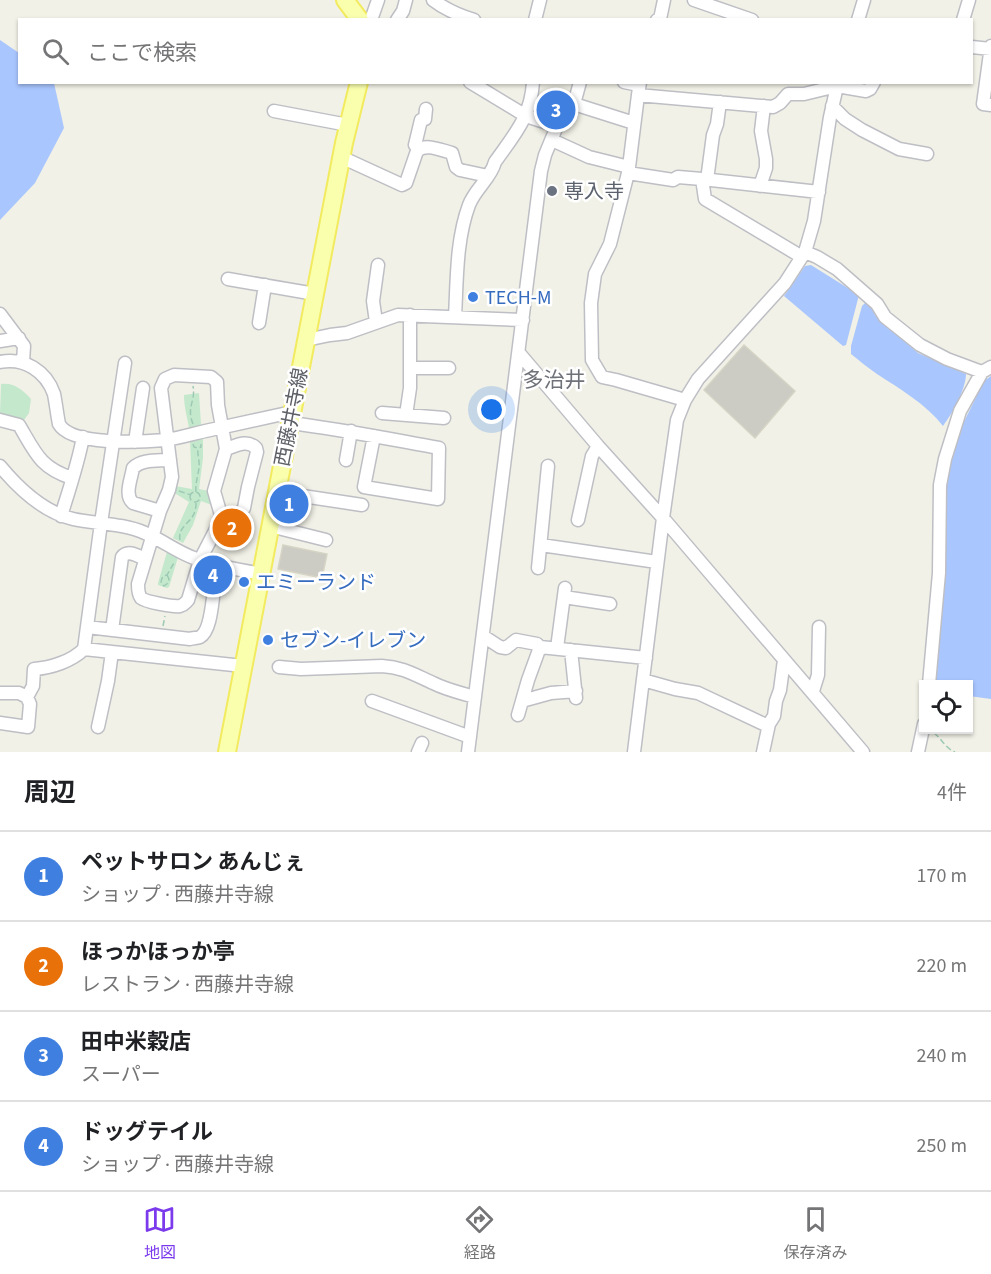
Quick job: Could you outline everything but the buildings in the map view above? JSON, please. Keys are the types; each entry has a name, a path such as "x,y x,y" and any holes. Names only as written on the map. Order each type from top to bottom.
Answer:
{"main road":[{"path":"345,0 358,18"},
{"name":"西藤井寺線","path":"227,752 341,157 358,84"}],"street":[{"path":"372,18 378,0"},
{"path":"398,18 406,0"},
{"path":"433,0 444,15 467,18"},
{"path":"536,18 540,0"},
{"path":"660,18 664,0"},
{"path":"694,0 746,18"},
{"path":"859,18 864,0"},
{"path":"964,18 969,0"},
{"path":"973,47 991,48 983,104 991,105"},
{"path":"473,84 526,116 557,126"},
{"path":"455,316 459,246 464,219 470,202 526,116 533,84"},
{"path":"468,752 541,171 557,126 563,121 570,106 574,104 579,84"},
{"path":"634,752 677,420 685,400 698,379 785,283 804,255 814,221 832,106 838,84"},
{"path":"685,400 602,377 592,360 591,303 595,274 610,244 628,170 639,88 720,102 773,107 788,94 804,94 838,84 866,91 873,84"},
{"path":"720,102 704,180 705,200 804,255 817,257 837,269 877,304 885,317 920,345 946,359 987,370 960,411 939,485 939,573 929,680"},
{"path":"574,104 634,123"},
{"path":"760,186 766,168 761,131 764,106"},
{"path":"832,106 845,119 862,130 899,149 927,154"},
{"path":"419,149 415,145 426,109"},
{"path":"274,111 348,125"},
{"path":"552,140 589,157 628,170 673,180 678,177 819,192"},
{"path":"341,157 402,185 406,183 417,152 427,147 452,153 456,167 460,170 488,176"},
{"path":"376,321 373,301 378,265"},
{"path":"228,279 315,294"},
{"path":"259,323 265,285"},
{"path":"0,314 24,346 23,362"},
{"path":"306,340 347,333 398,315 523,320"},
{"path":"406,415 410,388 410,315"},
{"path":"0,341 19,338"},
{"path":"519,353 813,691 863,752"},
{"path":"0,362 23,362 41,373 55,398 61,428 83,438 135,442 167,440 222,427 291,417 326,427 439,448 438,499 364,487 374,436"},
{"path":"27,697 33,686 34,669 47,669 79,654 84,649 125,363"},
{"path":"410,368 449,368"},
{"path":"174,375 192,376 211,377 217,382 218,405 226,448 214,491 221,515 200,560 188,600 183,605 176,606 145,601 138,593 138,584 172,477 162,382 174,375"},
{"path":"135,442 143,388"},
{"path":"382,413 444,418"},
{"path":"0,420 19,426 44,463 56,472 72,478"},
{"path":"346,460 351,432"},
{"path":"61,516 78,464 83,438"},
{"path":"221,515 242,512 256,452 256,448 249,443 226,448"},
{"path":"578,520 592,456 598,446"},
{"path":"160,512 130,501 128,496 133,468 141,462 170,460"},
{"path":"0,466 4,479 61,516 127,528 144,533 209,564 261,574"},
{"path":"538,568 548,466"},
{"path":"276,492 362,505"},
{"path":"270,526 326,540"},
{"path":"541,545 657,562"},
{"path":"111,630 122,557 129,553 146,559"},
{"path":"87,627 190,639 199,637 208,626 214,590 213,586 194,581"},
{"path":"557,648 561,597 610,604"},
{"path":"813,691 818,675 819,627"},
{"path":"483,636 506,648 516,639 537,644 540,647 645,658"},
{"path":"518,715 540,647"},
{"path":"84,649 243,666"},
{"path":"522,701 551,693 576,695 571,650"},
{"path":"98,727 112,652"},
{"path":"763,752 768,726 774,716 780,690 784,660"},
{"path":"279,667 301,669 396,667 453,691 475,697"},
{"path":"643,680 675,690 698,693 768,726"},
{"path":"0,693 19,693 27,697 30,704 31,727 0,723"},
{"path":"372,701 470,736"},
{"path":"918,752 922,734"}],"path":[{"path":"192,376 194,392 189,417 193,428"},
{"path":"180,544 178,536 194,515 196,502 200,498 195,487 199,466 198,448"},
{"path":"170,487 191,495"},
{"path":"191,495 196,492"},
{"path":"191,495 191,500 196,502"},
{"path":"167,575 175,559"},
{"path":"162,636 166,604"},
{"path":"934,734 948,749 955,752"}],"green space":[{"path":"1,384 18,387 31,399 29,413 22,423 0,414"},
{"path":"199,393 201,425 189,428 184,395"},
{"path":"203,437 199,489 209,491 212,505 201,501 193,525 183,543 173,538 189,502 173,492 175,486 192,489 190,440"},
{"path":"167,552 178,557 167,588 158,583"}],"water":[{"path":"0,40 18,52 18,84 54,84 64,128 35,183 0,220"},
{"path":"811,265 859,295 846,345 843,346 784,296 805,266"},
{"path":"866,302 875,315 918,353 966,374 961,394 943,426 921,404 851,354 862,306"},
{"path":"991,376 991,699 973,697 973,680 936,680 945,566 944,480 957,436 984,381"}],"place":[{"name":"田中米穀店","path":"556,110"},
{"name":"専入寺","path":"552,191"},
{"name":"TECH-M","path":"473,297"},
{"name":"ペットサロン あんじぇ","path":"289,504"},
{"name":"ほっかほっか亭","path":"232,528"},
{"name":"ドッグテイル","path":"213,575"},
{"name":"エミーランド","path":"244,582"},
{"name":"セブン-イレブン","path":"268,640"}],"district":[{"name":"多治井","path":"554,380"}]}
